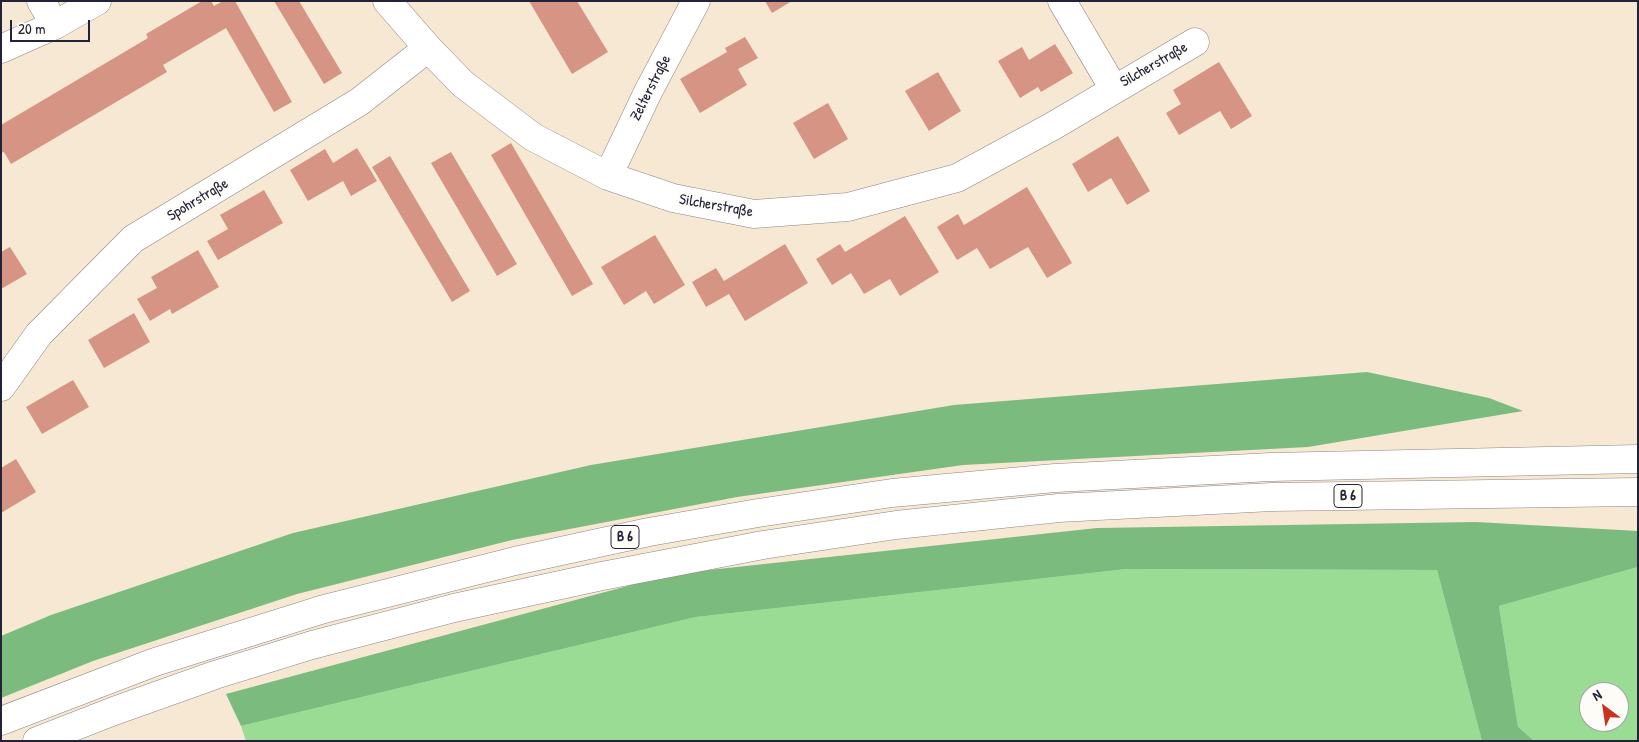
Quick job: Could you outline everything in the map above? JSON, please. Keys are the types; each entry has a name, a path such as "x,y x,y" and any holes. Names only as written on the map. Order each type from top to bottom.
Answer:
{"main road":[{"path":"40,1 56,25"},
{"path":"1,49 56,25 97,1"},
{"name":"Silcherstraße","path":"387,1 428,48 463,84 533,137 608,176 673,198 754,214 848,207 958,178 1053,126 1195,42"},
{"name":"Zelterstraße","path":"608,176 648,92 696,1"},
{"name":"Silcherstraße","path":"1062,1 1114,89"},
{"name":"Spohrstraße","path":"1,387 39,334 133,239 359,102 428,48"},
{"name":"B 6","path":"1,721 155,662 324,609 515,561 649,532 758,513 892,493 1055,478 1271,467 1638,459"},
{"name":"B 6","path":"38,741 114,711 215,675 312,645 454,608 763,544 896,525 1059,508 1272,497 1638,492"}],"green space":[{"path":"1367,372 1489,398 1523,411 1308,447 963,465 737,497 512,540 297,594 93,661 1,698 1,636 51,615 293,533 591,465 954,405"},
{"path":"1476,522 1638,531 1638,567 1499,606 1518,727 1534,741 1482,741 1437,570 1127,569 696,617 241,726 226,694 672,574 1097,528"},
{"path":"1638,567 1638,741 1534,741 1518,728 1499,606"},
{"path":"1127,569 1437,570 1482,741 246,741 241,726 696,617"}],"building":[{"path":"202,1 211,1 214,6 223,1 235,1 292,102 274,112 226,28 163,65 167,72 11,164 4,152 1,153 1,125 148,38 146,34"},
{"path":"274,1 299,1 342,73 324,84"},
{"path":"529,1 577,1 608,52 572,74"},
{"path":"765,1 792,1 772,13"},
{"path":"745,37 758,58 738,69 747,85 700,113 680,79 727,52 725,48"},
{"path":"1055,44 1073,73 1041,92 1038,87 1020,98 998,61 1022,47 1029,60"},
{"path":"1219,62 1252,116 1231,129 1220,111 1179,135 1166,113 1181,104 1173,90"},
{"path":"938,72 961,111 929,131 905,91"},
{"path":"828,103 848,139 814,159 793,123"},
{"path":"1118,136 1150,191 1127,205 1111,178 1088,192 1072,164"},
{"path":"511,143 593,284 572,296 491,155"},
{"path":"357,148 377,181 351,196 343,181 308,201 290,170 325,149 333,163"},
{"path":"451,152 517,264 497,276 431,163"},
{"path":"390,156 470,291 452,302 372,167"},
{"path":"1027,187 1072,263 1047,278 1028,247 990,269 977,248 957,260 937,227 958,214 964,225"},
{"path":"264,190 283,223 218,260 207,241 228,229 220,215"},
{"path":"905,216 939,272 900,296 890,279 864,294 851,273 832,285 816,259 840,244 845,252"},
{"path":"655,235 685,285 654,304 646,291 624,305 601,267"},
{"path":"785,244 808,283 745,321 729,294 706,307 692,282 716,268 724,281"},
{"path":"10,247 27,274 1,289 1,252"},
{"path":"198,250 219,287 172,314 170,309 150,321 137,299 157,288 151,277"},
{"path":"134,313 150,342 104,368 88,340"},
{"path":"73,380 89,407 42,434 26,407"},
{"path":"16,459 36,492 1,513 1,468"}]}
